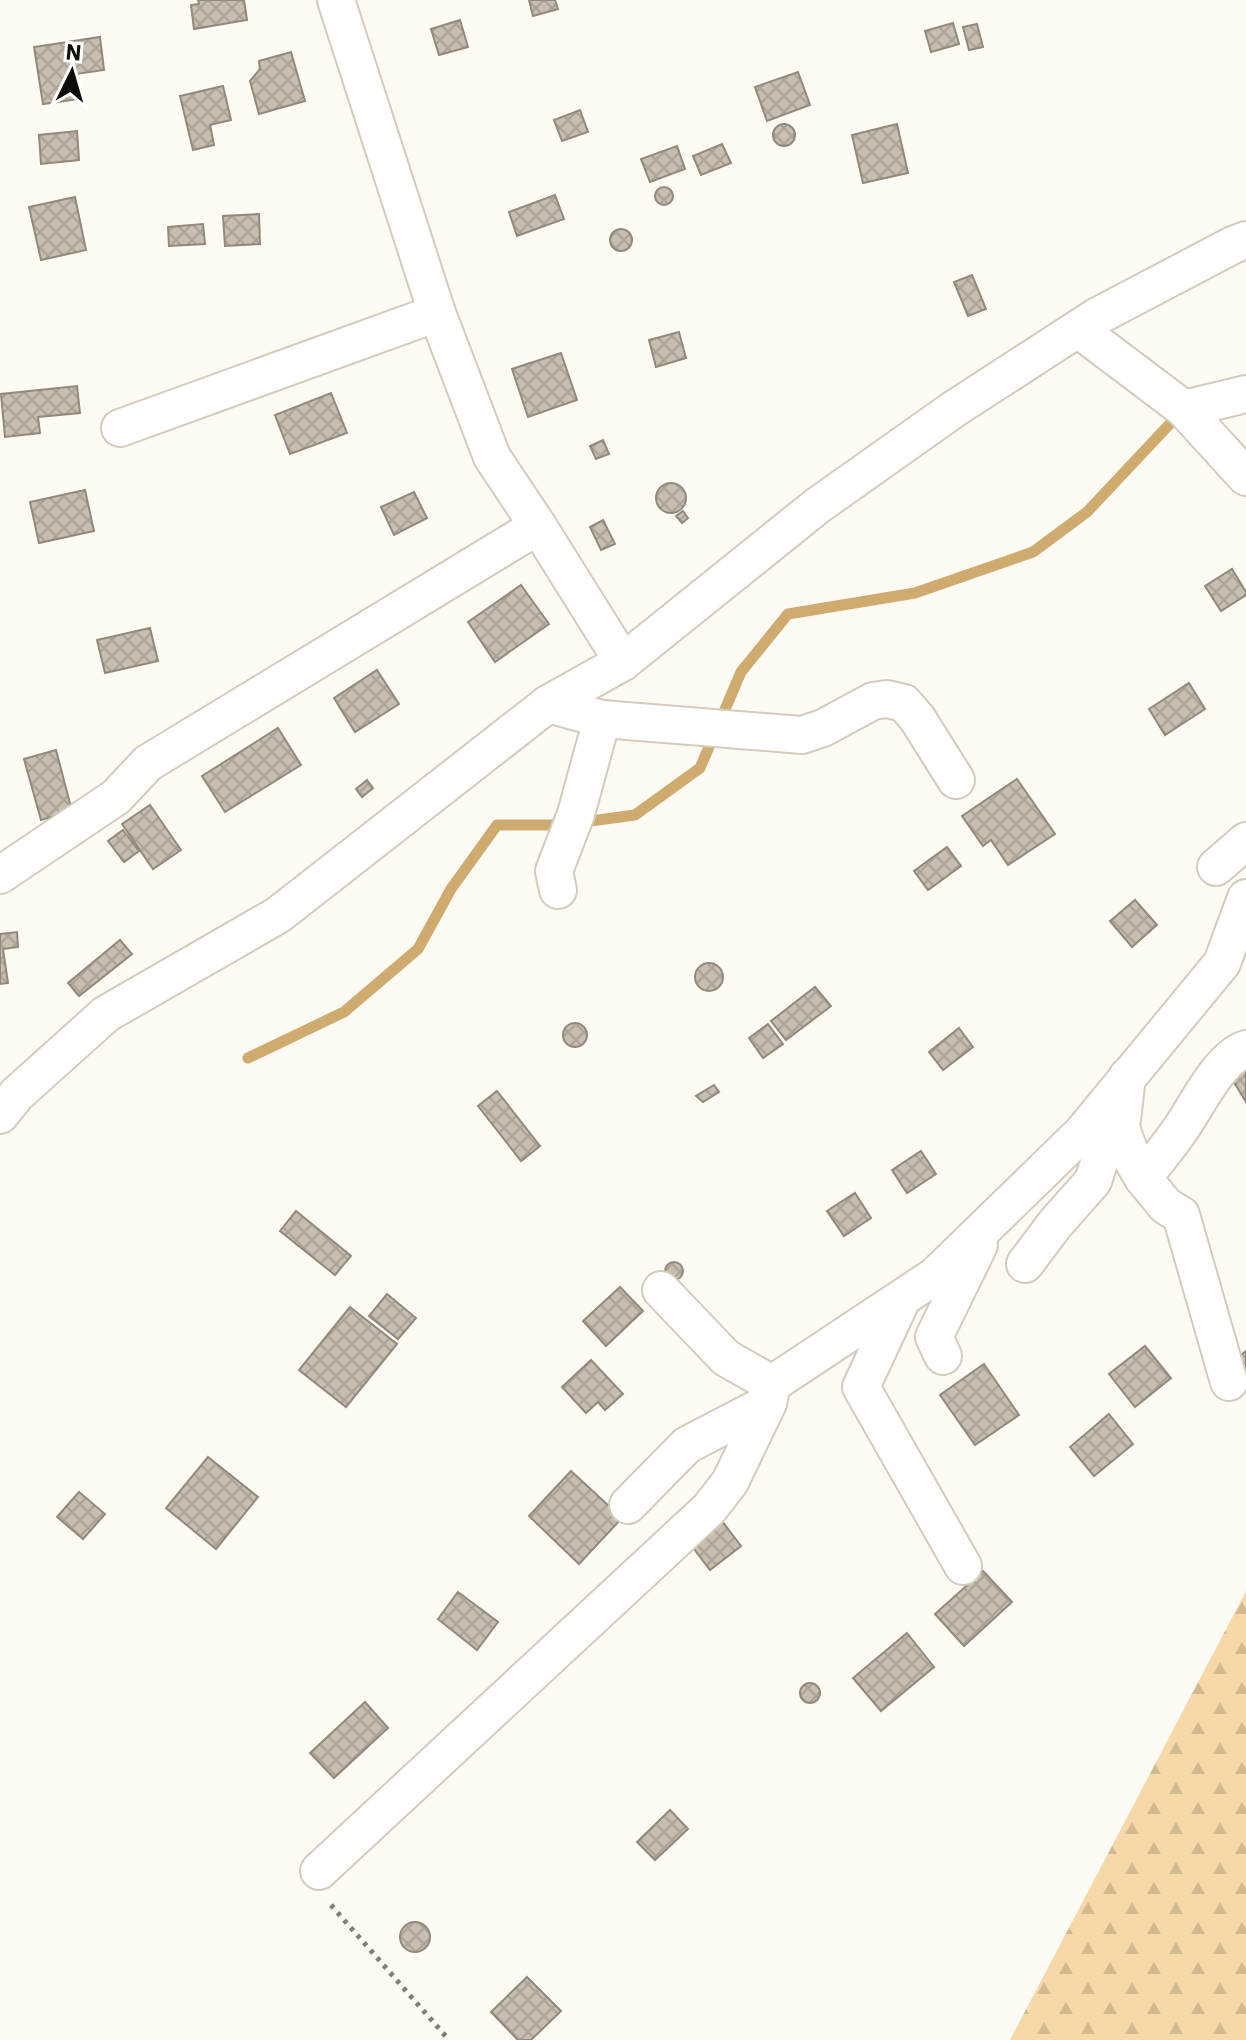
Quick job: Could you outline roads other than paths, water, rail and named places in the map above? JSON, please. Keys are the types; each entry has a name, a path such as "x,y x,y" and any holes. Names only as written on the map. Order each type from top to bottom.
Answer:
{"street":[{"path":"336,0 437,313 492,457 623,662"},
{"path":"0,1115 17,1094 106,1014 278,915 548,704 623,662 817,506 954,409 1096,317 1246,240"},
{"path":"120,428 437,313"},
{"path":"1078,329 1184,409 1246,477"},
{"path":"1184,409 1246,394"},
{"path":"0,875 116,797 148,763 538,526"},
{"path":"548,704 602,719 802,735 823,728 873,701 887,699 904,703 917,718 956,780"},
{"path":"558,890 554,871 576,814 602,719"},
{"path":"1216,867 1246,841"},
{"path":"628,1505 687,1445 770,1394 935,1276 1082,1133 1222,963 1246,898"},
{"path":"1143,1178 1180,1130 1218,1072 1246,1049"},
{"path":"1127,1077 1121,1128 1143,1178 1166,1206 1181,1215 1229,1382"},
{"path":"1025,1264 1093,1181 1127,1077"},
{"path":"943,1356 934,1337 988,1225"},
{"path":"661,1290 726,1358 770,1394"},
{"path":"902,1298 861,1387 963,1566"},
{"path":"319,1871 709,1509 730,1482 770,1394"}],"waterway":[{"path":"248,1058 344,1012 418,949 451,889 497,825 561,825 635,815 700,768 741,672 788,614 915,593 1033,552 1087,512 1181,412"}]}
